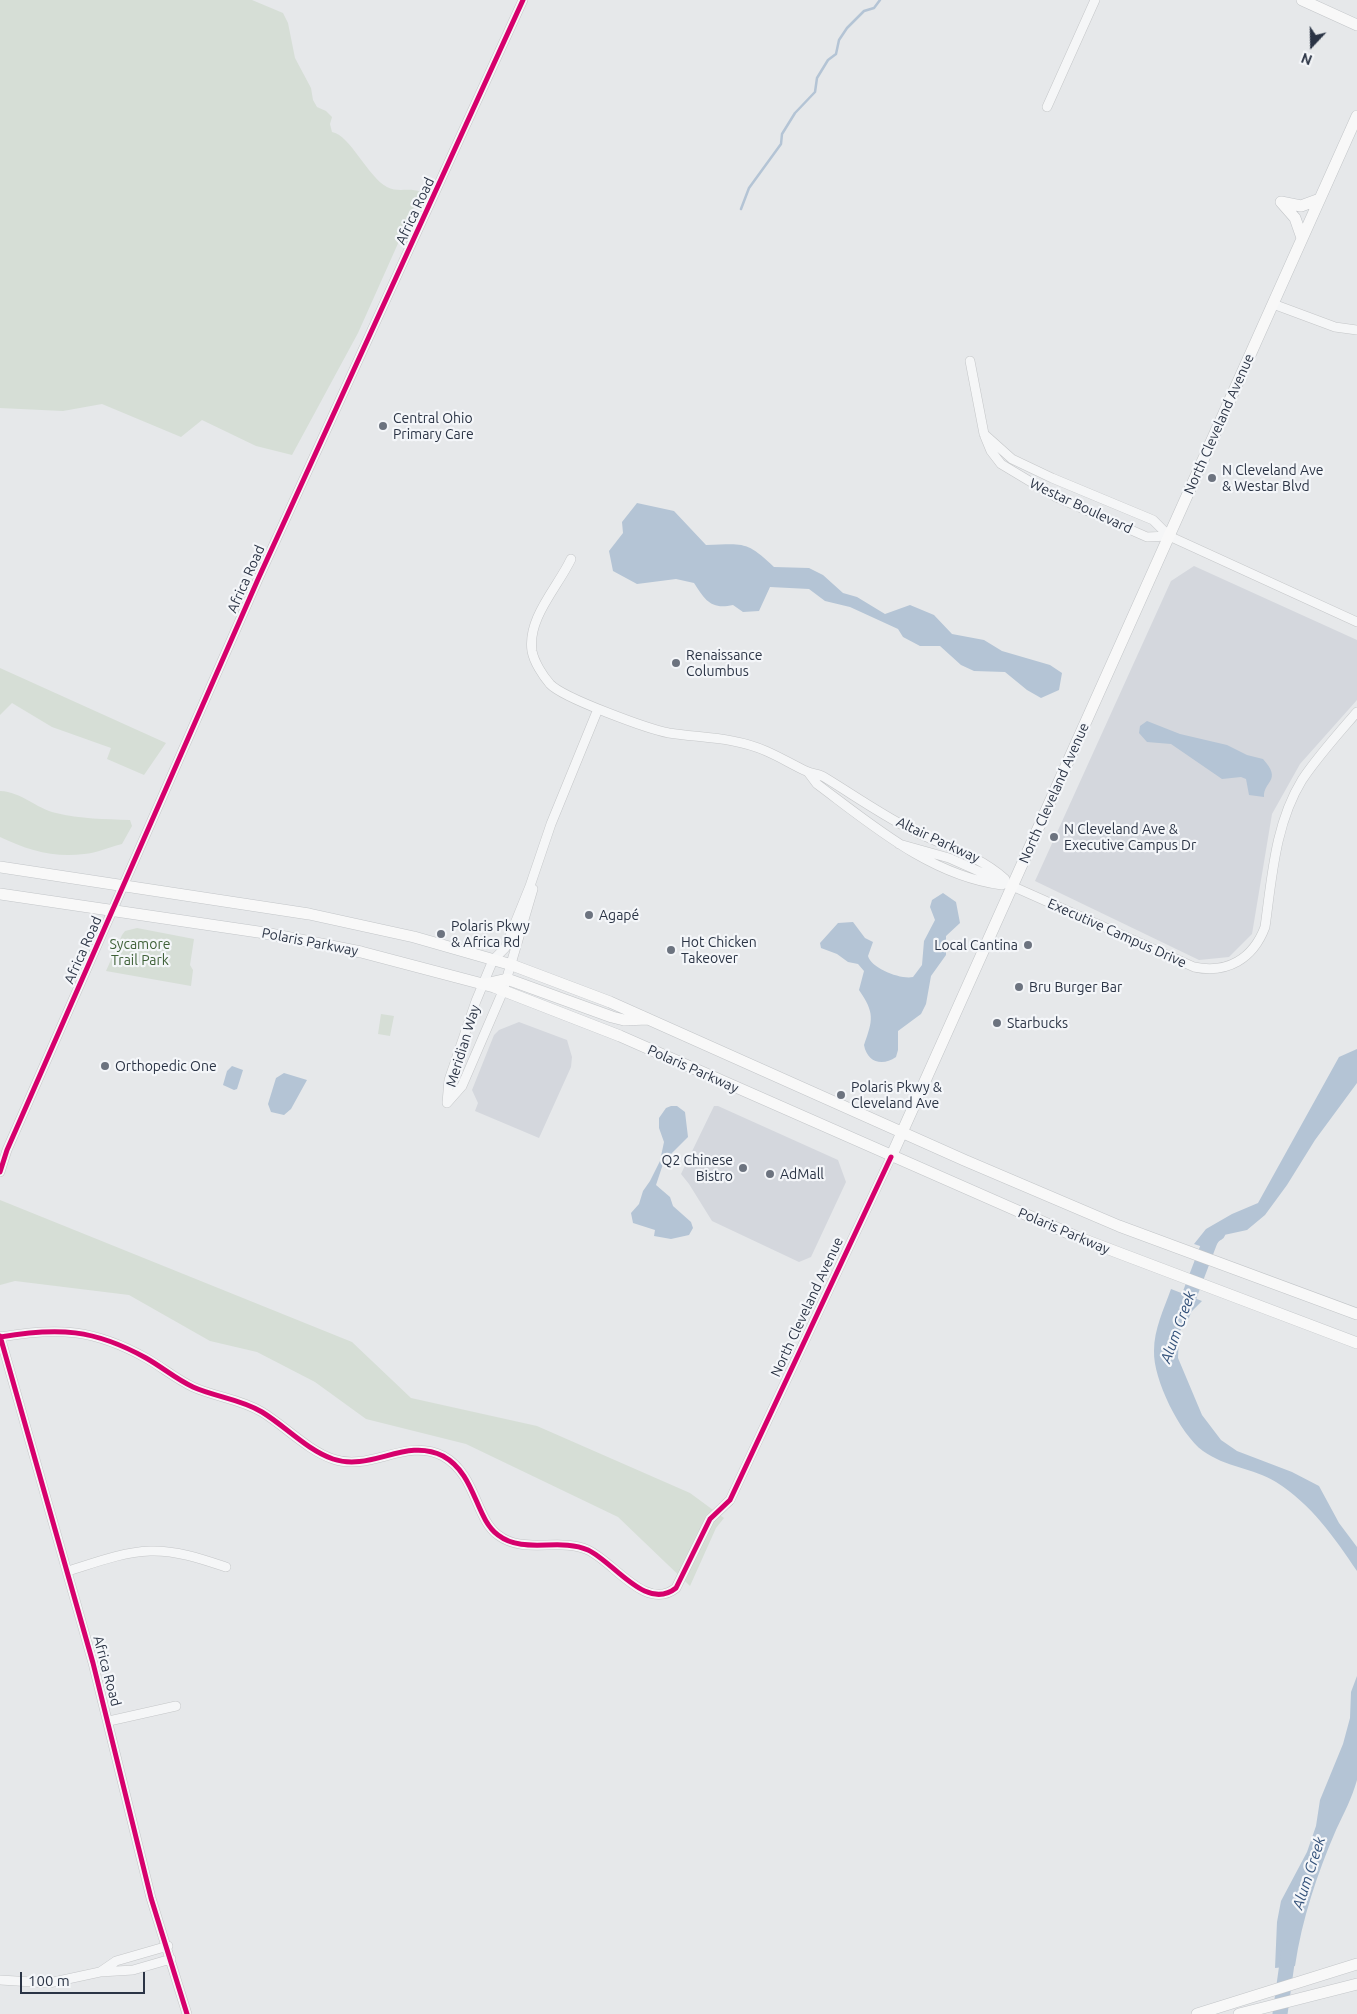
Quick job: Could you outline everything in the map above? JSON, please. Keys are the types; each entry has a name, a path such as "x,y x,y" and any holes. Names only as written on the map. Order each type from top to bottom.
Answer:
{"main road":[{"path":"1302,0 1357,25"},
{"name":"North Cleveland Avenue","path":"891,1157 1357,116"},
{"path":"1302,238 1295,218 1281,202 1302,206 1320,199"},
{"name":"Polaris Parkway","path":"0,867 309,914 364,925 512,966 610,1002 1119,1226 1357,1314"},
{"name":"Polaris Parkway","path":"0,894 265,934 361,952 484,984"},
{"path":"484,984 505,985 624,1020 648,1019"},
{"name":"Polaris Parkway","path":"505,985 891,1157 1068,1233 1164,1272 1357,1343"},
{"path":"1197,2014 1357,1964"},
{"path":"1244,2012 1357,1984"}],"street":[{"name":"Africa Road","path":"0,1172 7,1150 259,577 524,0"},
{"path":"1047,107 1095,0"},
{"path":"1273,304 1336,327 1357,330"},
{"name":"Westar Boulevard","path":"970,361 984,434 991,451 1001,464 1056,497 1147,537 1169,536"},
{"name":"Westar Boulevard","path":"984,434 1012,459 1152,520 1169,536 1357,622"},
{"name":"Altair Parkway","path":"571,559 536,619 532,640 532,652 537,664 550,684 598,709 668,733 733,740 765,750 808,772 822,775 908,829 986,863 1012,886"},
{"name":"Meridian Way","path":"536,867 533,892 505,985 462,1086 447,1104 449,1080 493,960 505,948 551,824 598,709"},
{"name":"Executive Campus Drive","path":"1012,886 1194,967 1215,969 1239,962 1254,948 1265,927 1280,834 1292,799 1313,765 1357,712"},
{"name":"Altair Parkway","path":"808,772 816,784 899,844 979,882 1012,886"},
{"name":"North Cleveland Avenue","path":"0,1336 61,1330 91,1336 124,1346 194,1388 260,1411 332,1459 348,1462 367,1461 406,1450 433,1452 457,1466 470,1485 496,1534 507,1541 526,1546 571,1545 589,1551 636,1586 659,1596 668,1594 676,1588 710,1519 730,1500 891,1157"},
{"name":"Africa Road","path":"0,1336 109,1721 151,1898 168,1946 187,2014"},
{"path":"68,1571 116,1557 149,1551 178,1554 226,1566"},
{"path":"109,1721 176,1706"},
{"path":"100,1972 116,1961 168,1946"},
{"path":"0,1980 49,1983 100,1972 122,1972 172,1959"}],"shaded area":[{"path":"1194,566 1357,640 1357,700 1300,764 1272,814 1252,934 1229,957 1199,960 1035,881 1171,581"},
{"path":"519,1022 567,1040 572,1057 571,1067 539,1138 475,1111 478,1103 472,1090 494,1035 499,1030"},
{"path":"714,1106 718,1106 838,1160 846,1182 811,1257 799,1262 712,1221 681,1174"}],"green space":[{"path":"0,0 252,0 283,13 288,23 295,58 311,88 313,100 317,107 326,111 332,117 330,124 332,132 346,140 373,175 387,187 395,190 421,192 358,333 292,455 256,446 202,420 181,437 102,404 63,411 0,408"},
{"path":"0,668 166,743 144,775 107,759 111,748 52,727 12,703 0,715"},
{"path":"0,791 15,794 48,811 83,818 130,820 132,826 122,844 94,852 62,855 41,852 20,846 0,837"},
{"name":"Sycamore Trail Park","path":"137,928 194,939 190,965 193,970 191,986 106,971 122,935 125,931"},
{"path":"381,1014 394,1016 390,1036 378,1034"},
{"path":"0,1200 352,1342 411,1398 537,1426 690,1493 724,1518 716,1528 690,1586 618,1517 466,1444 366,1419 315,1382 257,1352 210,1341 129,1295 15,1281 0,1285"}],"water":[{"path":"637,503 674,511 706,545 736,544 757,552 774,567 809,568 823,575 843,593 857,597 885,614 910,605 934,615 952,634 984,640 1002,651 1050,665 1062,673 1059,690 1041,698 1027,690 1005,672 974,671 961,665 940,646 920,646 903,637 898,629 850,607 825,601 809,589 770,587 759,611 743,612 733,605 714,605 705,599 694,583 676,579 637,584 613,571 609,551 623,533 622,522"},
{"path":"1147,721 1180,734 1227,745 1247,755 1263,759 1269,766 1272,776 1264,792 1264,797 1249,795 1246,779 1241,777 1222,779 1171,744 1147,742 1139,733 1140,726"},
{"path":"943,893 956,902 960,923 946,936 946,955 931,976 926,1004 921,1014 898,1031 896,1057 886,1062 876,1061 868,1055 864,1045 871,1017 868,1005 859,990 864,971 858,964 848,962 837,954 821,948 820,943 838,923 853,922 865,938 873,942 868,956 875,965 894,975 913,977 922,965 924,941 935,920 930,907 932,900"},
{"path":"1357,1049 1357,1083 1315,1140 1287,1185 1265,1215 1247,1230 1224,1235 1212,1250 1194,1244 1206,1229 1232,1214 1258,1203 1339,1057"},
{"path":"232,1066 243,1070 237,1089 234,1090 223,1085 227,1071"},
{"path":"284,1073 307,1080 291,1109 284,1115 271,1112 268,1104 276,1078"},
{"path":"677,1106 685,1112 688,1137 664,1161 656,1185 670,1197 673,1206 691,1222 693,1228 689,1235 671,1239 654,1236 655,1230 633,1223 631,1213 639,1204 643,1191 660,1161 664,1142 659,1128 659,1118 666,1108"},
{"path":"1171,1289 1202,1301 1188,1315 1179,1333 1178,1358 1202,1415 1221,1440 1237,1451 1292,1472 1319,1486 1339,1523 1357,1547 1357,1571 1321,1522 1300,1500 1267,1477 1220,1461 1203,1451 1194,1443 1177,1419 1158,1376 1154,1351 1160,1319"},
{"path":"1357,1676 1357,1780 1317,1880 1306,1914 1295,1966 1275,1968 1277,1922 1281,1901 1307,1852 1316,1826 1320,1800 1343,1744 1350,1718 1351,1692"}],"waterway":[{"path":"741,209 749,188 781,144 782,134 795,113 815,92 817,78 828,60 836,54 839,40 847,28 864,11 874,8 880,0"},
{"name":"Alum Creek","path":"1182,1315 1212,1236 1218,1233"},
{"name":"Alum Creek","path":"1280,2014 1289,1949"}],"cycle path":[{"path":"0,1172 7,1150 259,577 523,0"},
{"path":"0,1337 40,1332 58,1332 75,1333 109,1341 146,1358 193,1387 237,1401 262,1412 314,1450 333,1459 347,1462 361,1461 416,1450 429,1451 443,1456 454,1464 469,1484 484,1518 498,1535 508,1541 519,1544 577,1546 598,1556 642,1590 653,1594 665,1594 676,1588 710,1519 730,1500 891,1157"},
{"path":"0,1336 93,1663 151,1898 187,2014"}],"place":[{"name":"Central Ohio Primary Care","path":"383,426"},
{"name":"N Cleveland Ave & Westar Blvd","path":"1212,478"},
{"name":"Renaissance Columbus","path":"676,663"},
{"name":"N Cleveland Ave & Executive Campus Dr","path":"1054,837"},
{"name":"Agapé","path":"589,915"},
{"name":"Polaris Pkwy & Africa Rd","path":"441,934"},
{"name":"Local Cantina","path":"1028,945"},
{"name":"Hot Chicken Takeover","path":"671,950"},
{"name":"Bru Burger Bar","path":"1019,987"},
{"name":"Starbucks","path":"997,1023"},
{"name":"Orthopedic One","path":"105,1066"},
{"name":"Polaris Pkwy & Cleveland Ave","path":"841,1095"},
{"name":"Q2 Chinese Bistro","path":"743,1168"},
{"name":"AdMall","path":"770,1174"}]}
